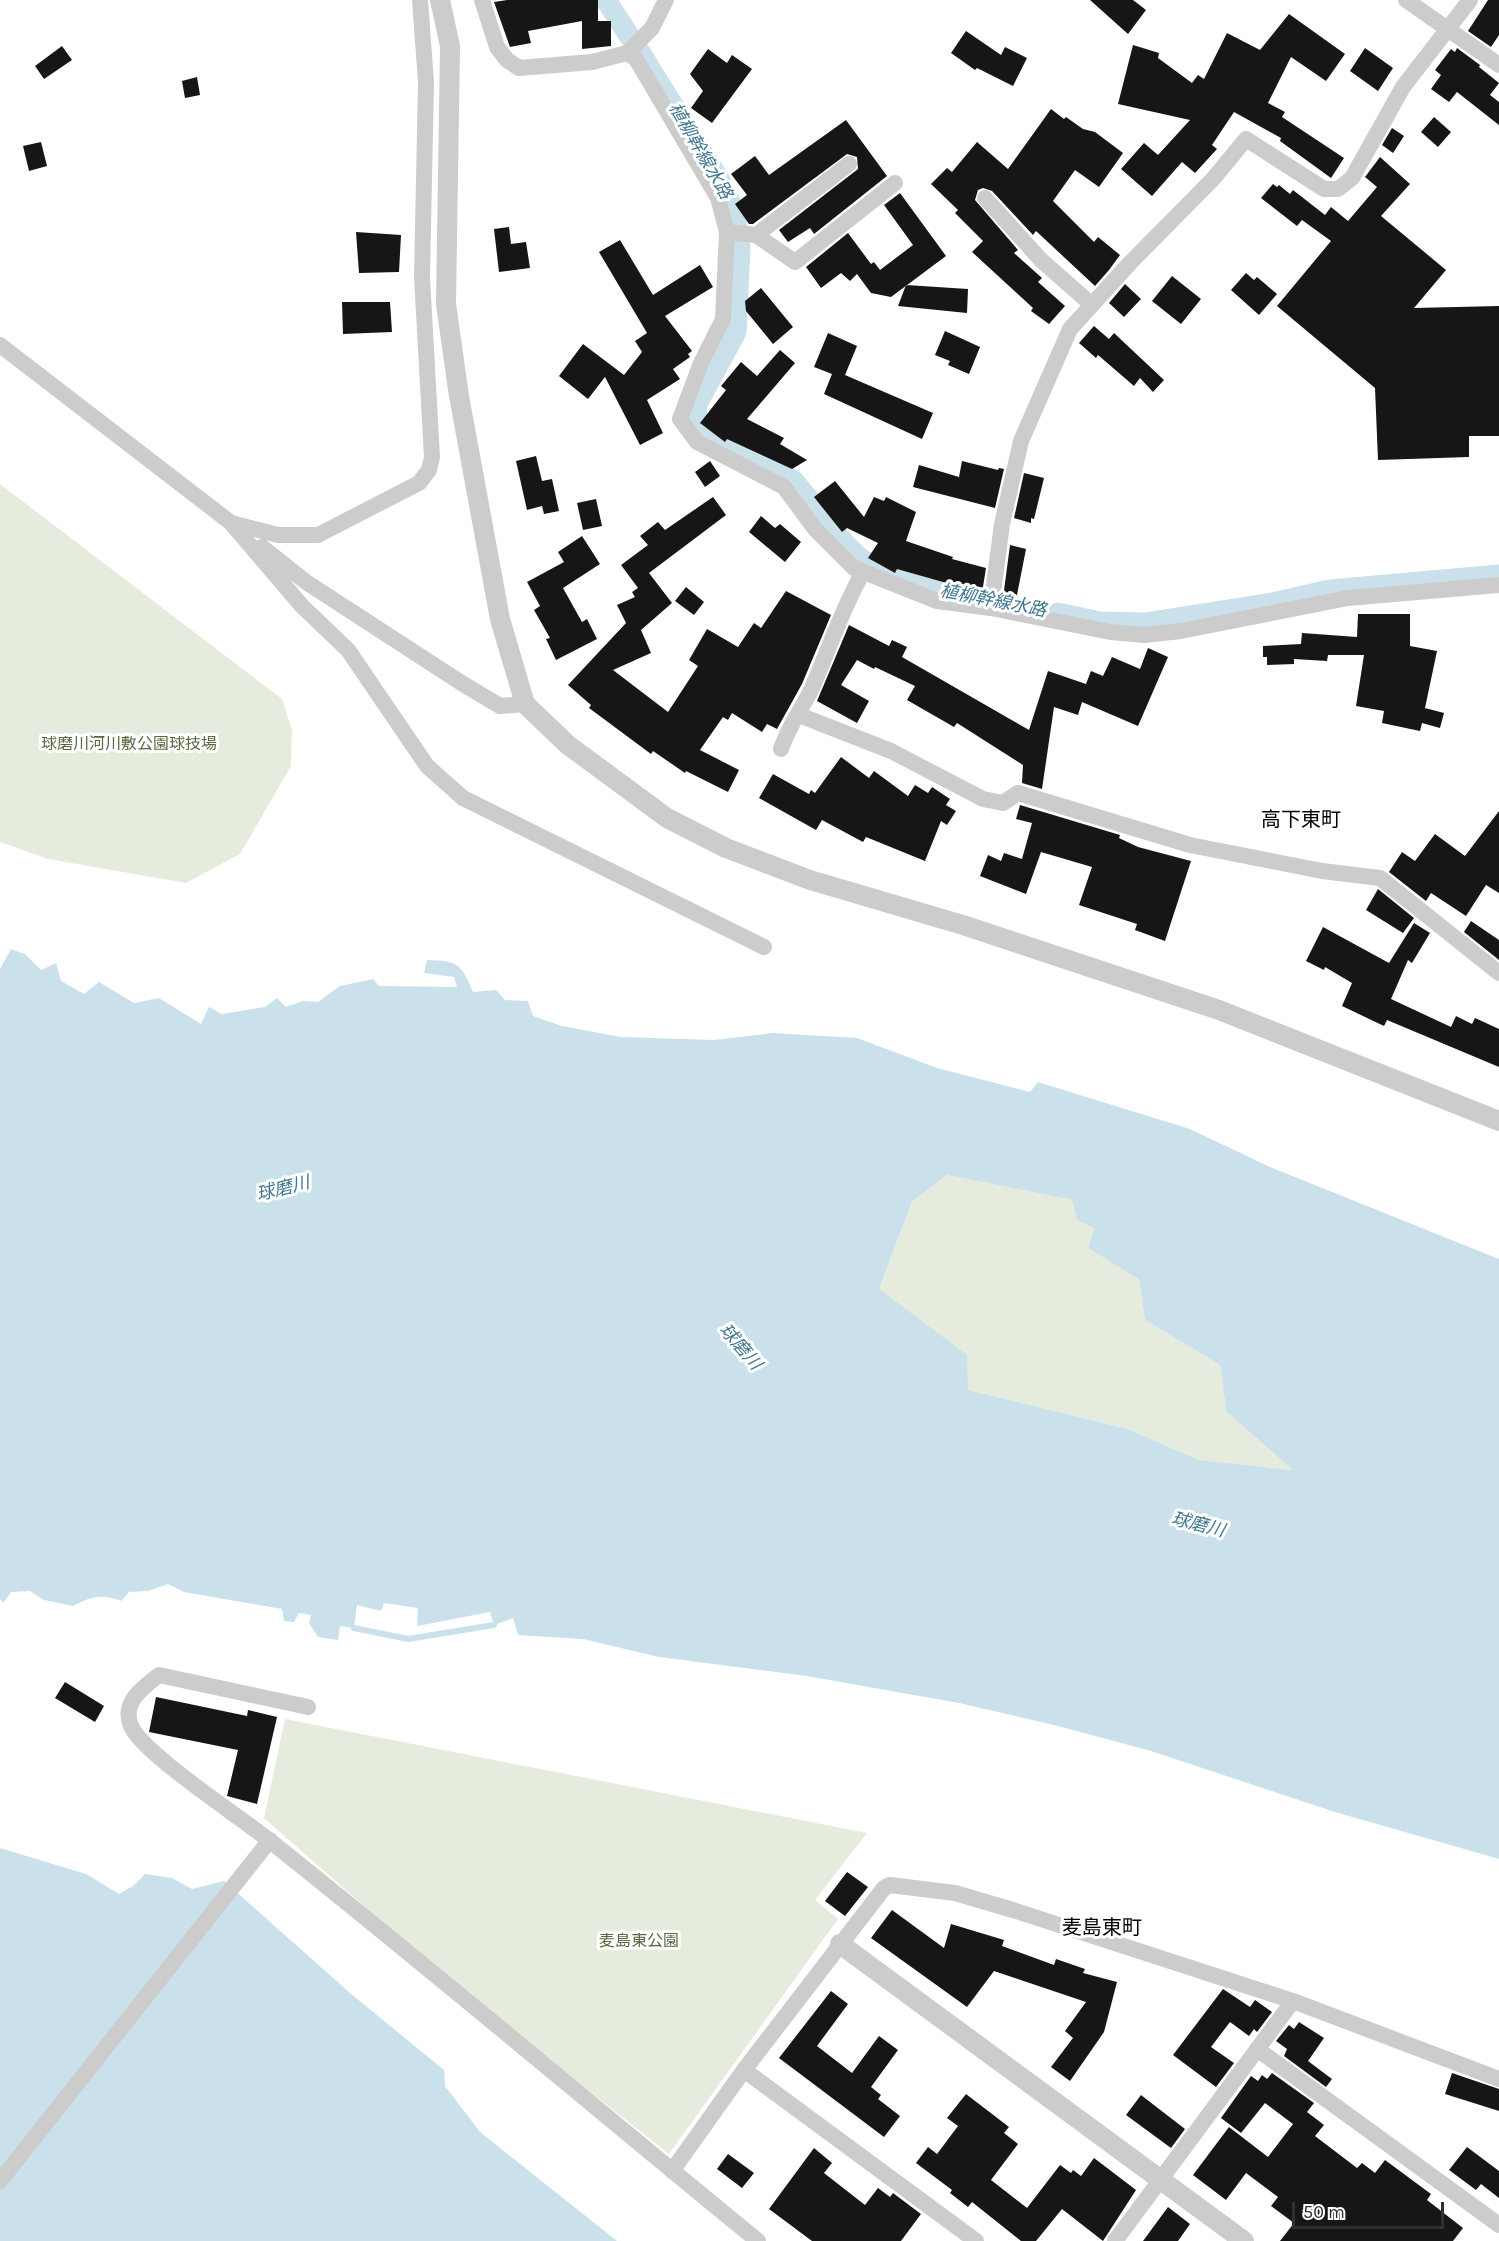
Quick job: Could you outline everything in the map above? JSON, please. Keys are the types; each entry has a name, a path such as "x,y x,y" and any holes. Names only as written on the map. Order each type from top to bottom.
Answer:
{"street":[{"path":"231,523 278,535 318,534 419,483 429,470 432,457 422,277 426,82 420,0"},
{"path":"441,0 450,46 447,304 459,396 500,619 525,704 568,745 614,776 667,818 726,848 810,880 963,925 1219,1010 1499,1121"},
{"path":"482,0 497,47 507,60 519,68 592,62 627,52 652,28 666,0"},
{"path":"1406,0 1499,65"},
{"path":"992,602 1002,524 1021,441 1070,329 1214,179 1246,139 1324,189 1338,189 1352,178 1403,87 1470,0"},
{"path":"627,52 636,59 740,233 795,262 895,183"},
{"path":"849,164 740,233 723,319 701,363 680,419 697,442 784,487 815,529 854,568 937,601 992,602 1110,632 1144,635 1181,631 1348,598 1499,585"},
{"path":"985,198 1041,260 1092,305"},
{"path":"0,345 306,582 500,706 525,704"},
{"path":"231,523 302,606 348,650 427,766 463,798 764,947"},
{"path":"781,750 788,729 800,715 821,661 863,572"},
{"path":"800,715 891,751 983,799 1003,803 1018,794 1190,845 1322,871 1380,878 1499,974"},
{"path":"308,1707 159,1676 139,1689 128,1710 131,1726 158,1755 270,1840 758,2241"},
{"path":"0,2181 270,1840"},
{"path":"672,2171 744,2070 840,1944 884,1888 896,1885 955,1893 1013,1910 1293,2001 1499,2079"},
{"path":"840,1944 1244,2241"},
{"path":"1114,2241 1293,2001"},
{"path":"1257,2049 1499,2225"},
{"path":"744,2070 976,2241"}],"green space":[{"name":"球磨川河川敷公園球技場","path":"0,484 282,699 292,730 291,766 240,854 186,883 48,859 0,842"},
{"path":"947,1175 1072,1200 1094,1227 1088,1248 1139,1280 1145,1320 1220,1365 1226,1411 1294,1470 1199,1460 1128,1429 967,1390 879,1289 912,1202"},
{"name":"麦島東公園","path":"285,1719 867,1833 815,1900 838,1919 669,2154 440,1973 264,1818"}],"water":[{"name":"球磨川","path":"11,949 25,954 41,970 56,963 61,981 84,994 99,982 134,1003 159,998 201,1024 209,1007 222,1014 265,1007 277,998 286,1007 303,1001 318,1002 340,986 373,979 379,986 457,987 454,977 424,973 427,960 437,960 452,963 461,969 473,992 496,990 505,1000 528,1001 533,1016 562,1026 621,1037 714,1040 773,1033 857,1038 937,1068 1030,1092 1038,1082 1190,1129 1270,1167 1499,1259 1499,1859 1335,1812 1151,1751 1054,1725 959,1703 807,1676 659,1657 583,1639 518,1635 513,1618 494,1625 490,1612 417,1626 418,1608 384,1603 381,1611 357,1605 354,1628 340,1626 338,1640 318,1637 309,1623 311,1615 299,1613 294,1622 284,1621 282,1609 184,1592 168,1584 148,1591 129,1592 121,1601 108,1597 96,1597 73,1606 44,1600 30,1591 11,1592 3,1603 0,1599 0,969","holes":["947,1175 1072,1200 1077,1220 1094,1228 1088,1248 1139,1280 1145,1320 1220,1365 1226,1411 1293,1470 1199,1460 1128,1429 968,1390 967,1355 879,1289 912,1202"]},
{"path":"0,1848 86,1874 119,1894 133,1886 145,1874 172,1878 192,1889 224,1881 350,1993 444,2070 445,2086 480,2132 617,2241 0,2241"}],"building":[{"path":"598,0 598,21 611,21 611,46 582,49 582,21 528,31 531,43 510,47 494,2"},
{"path":"1090,0 1133,0 1146,10 1128,34"},
{"path":"1488,0 1499,0 1499,35 1491,47 1468,31"},
{"path":"1289,14 1345,54 1326,81 1291,57 1268,103 1285,112 1282,117 1344,158 1331,178 1280,141 1281,138 1234,112 1212,145 1217,149 1195,173 1182,162 1152,196 1121,169 1144,143 1158,155 1190,120 1118,104 1133,45 1159,53 1158,58 1192,83 1198,75 1204,79 1227,33 1260,50"},
{"path":"966,31 1001,55 1005,47 1027,58 1013,86 977,68 975,70 951,53"},
{"path":"62,46 72,60 44,79 35,66"},
{"path":"1365,48 1393,68 1378,91 1350,71"},
{"path":"1457,48 1499,83 1490,95 1499,102 1499,125 1457,92 1449,102 1431,89 1441,75 1435,70 1451,49 1455,52"},
{"path":"708,49 727,63 732,55 752,69 712,123 691,108 703,91 690,74"},
{"path":"197,77 200,95 185,98 182,81"},
{"path":"1051,109 1083,129 1095,132 1123,153 1099,187 1075,170 1053,201 1094,242 1098,237 1120,255 1109,270 1095,286 1036,231 1033,235 992,191 983,188 978,190 975,200 1018,250 1014,253 1042,278 1038,282 1065,306 1049,324 1031,311 1033,308 972,252 983,241 955,213 958,210 931,184 947,168 952,172 977,142 1008,169"},
{"path":"1434,117 1451,132 1438,147 1421,132"},
{"path":"846,120 887,176 814,234 810,228 788,242 779,230 858,169 857,157 847,154 753,224 749,224 735,204 747,195 731,174 755,156 769,175"},
{"path":"1392,128 1404,136 1393,153 1382,145"},
{"path":"41,142 47,166 29,171 23,146"},
{"path":"1380,157 1410,184 1381,216 1446,270 1414,308 1499,306 1499,436 1469,436 1469,457 1378,460 1375,388 1277,306 1331,241 1302,220 1297,226 1261,198 1273,184 1277,187 1279,185 1290,194 1293,190 1325,215 1331,207 1348,221 1377,187 1365,177"},
{"path":"900,193 946,256 891,297 871,293 857,274 850,281 841,273 821,288 806,267 848,233 871,264 874,262 880,270 913,245 884,205"},
{"path":"509,227 511,244 526,242 530,268 499,272 494,229"},
{"path":"356,232 401,235 399,272 359,273"},
{"path":"620,240 653,295 700,265 713,287 665,316 692,351 688,354 690,357 673,369 680,379 647,400 663,433 640,445 605,377 588,399 559,376 583,344 624,375 642,352 635,341 647,333 599,252"},
{"path":"1246,273 1254,280 1257,277 1277,294 1259,315 1231,290"},
{"path":"1172,276 1201,299 1181,324 1152,301"},
{"path":"1125,284 1141,299 1124,317 1109,303"},
{"path":"906,285 968,289 967,313 898,306"},
{"path":"761,288 793,327 773,344 746,311 745,301"},
{"path":"342,302 390,302 392,332 343,334"},
{"path":"1094,326 1109,339 1114,333 1164,380 1153,392 1140,378 1134,386 1098,355 1096,358 1079,343"},
{"path":"945,331 980,347 969,374 948,365 950,361 935,355"},
{"path":"828,333 857,346 845,375 933,413 922,439 824,394 832,374 814,367"},
{"path":"780,350 795,363 747,419 784,438 780,444 807,460 792,469 727,439 725,442 700,423 726,390 721,386 741,362 757,376"},
{"path":"536,456 542,481 552,479 559,511 544,514 542,506 527,510 516,461"},
{"path":"710,461 720,476 705,487 695,472"},
{"path":"962,461 998,470 999,468 1004,469 995,508 913,487 919,465 959,477"},
{"path":"1024,473 1044,478 1031,523 1014,518"},
{"path":"835,481 864,517 874,497 884,501 886,497 916,512 906,541 953,557 952,559 986,568 982,593 897,569 895,573 868,558 878,543 847,528 842,532 814,497"},
{"path":"713,497 726,515 649,573 672,603 641,630 651,653 613,670 668,712 698,666 689,660 707,629 738,647 754,623 761,628 786,591 831,615 802,684 777,729 767,724 762,732 732,713 728,720 723,717 700,750 739,770 728,792 686,771 685,773 653,751 651,754 589,708 591,705 568,685 626,623 617,605 635,597 632,592 638,588 621,565 648,545 640,536 658,522 665,530"},
{"path":"596,499 602,526 583,530 577,503"},
{"path":"761,516 775,528 780,524 801,542 785,562 749,532"},
{"path":"582,536 600,564 563,588 582,622 587,619 597,639 556,660 546,639 550,638 534,610 540,606 527,582 564,562 558,552"},
{"path":"1010,545 1026,549 1016,600 1003,598"},
{"path":"686,587 704,602 694,615 675,601"},
{"path":"1358,614 1410,614 1410,646 1437,651 1425,708 1444,713 1440,728 1422,723 1420,731 1382,723 1384,711 1356,706 1364,655 1328,655 1327,661 1294,659 1294,664 1267,665 1267,657 1263,657 1263,646 1301,644 1302,633 1357,637"},
{"path":"849,625 889,646 892,640 907,647 902,657 1029,730 1048,671 1086,684 1091,671 1103,676 1112,657 1140,669 1148,648 1168,657 1138,726 1082,702 1078,715 1054,707 1042,789 1022,783 1023,765 957,723 954,727 907,700 915,686 875,667 874,669 857,660 841,685 869,701 857,723 817,701"},
{"path":"841,757 869,778 874,771 908,796 915,785 928,793 932,787 950,799 946,805 956,811 947,825 941,821 925,861 866,837 863,842 822,820 816,830 759,798 773,774 809,794 811,790 815,793"},
{"path":"1020,805 1120,835 1119,838 1138,847 1191,861 1165,941 1135,930 1137,924 1079,905 1092,867 1041,852 1026,894 980,876 988,855 1001,861 1004,853 1022,859 1032,823 1016,819"},
{"path":"1499,811 1499,893 1486,885 1466,916 1431,893 1426,901 1389,872 1402,852 1415,861 1435,834 1465,856"},
{"path":"1378,889 1414,918 1403,933 1366,910"},
{"path":"1471,921 1499,940 1499,960 1464,932"},
{"path":"1414,923 1430,933 1412,963 1408,960 1391,999 1451,1027 1456,1016 1472,1024 1475,1018 1499,1029 1499,1067 1387,1020 1384,1026 1342,1006 1352,983 1325,967 1324,970 1306,961 1323,927 1389,963"},
{"path":"65,1682 104,1706 95,1722 55,1698"},
{"path":"156,1697 247,1716 248,1710 277,1717 257,1804 227,1796 238,1750 149,1732"},
{"path":"847,1872 868,1887 845,1916 825,1901"},
{"path":"892,1910 944,1948 951,1924 1004,1940 1002,1946 1054,1965 1056,1959 1085,1969 1083,1973 1117,1982 1104,2032 1070,2081 1051,2067 1073,2038 1065,2031 1086,2002 994,1971 967,2007 871,1938"},
{"path":"1223,1989 1250,2007 1255,2000 1272,2012 1257,2032 1254,2029 1249,2036 1230,2022 1211,2047 1234,2063 1216,2087 1173,2055"},
{"path":"831,1991 848,2004 817,2046 852,2073 879,2036 898,2050 871,2087 881,2095 878,2099 900,2116 884,2137 779,2058"},
{"path":"1299,2022 1324,2038 1308,2061 1332,2079 1326,2087 1284,2056 1287,2049 1276,2041 1289,2025 1294,2029"},
{"path":"1272,2073 1314,2103 1307,2112 1324,2125 1315,2136 1357,2168 1362,2163 1375,2173 1385,2160 1431,2194 1427,2200 1463,2228 1453,2241 1280,2241 1294,2223 1271,2206 1278,2197 1246,2173 1226,2200 1193,2175 1229,2127 1268,2157 1293,2124 1265,2103 1241,2133 1221,2118 1251,2076 1258,2081 1262,2075 1267,2079"},
{"path":"1452,2073 1499,2089 1499,2111 1445,2094"},
{"path":"966,2094 1009,2127 1004,2133 1018,2144 991,2180 1027,2208 1060,2165 1071,2173 1073,2170 1081,2176 1094,2158 1136,2190 1103,2241 1062,2209 1036,2241 1021,2241 972,2202 968,2207 950,2193 952,2190 916,2163 928,2147 937,2154 958,2126 947,2118"},
{"path":"1141,2095 1185,2129 1171,2148 1126,2115"},
{"path":"1467,2147 1499,2171 1499,2198 1481,2184 1476,2190 1449,2170"},
{"path":"814,2148 832,2163 824,2173 865,2205 878,2188 890,2197 893,2193 921,2214 901,2241 812,2241 769,2209"},
{"path":"728,2154 754,2173 742,2188 717,2169"},
{"path":"1168,2207 1190,2224 1178,2241 1143,2241"}],"waterway":[{"name":"植柳幹線水路","path":"606,0 630,37"},
{"name":"植柳幹線水路","path":"640,52 720,181 735,213 740,248 736,332 697,404 696,423 707,436 793,480 846,545 862,560 944,594 1010,604"},
{"name":"植柳幹線水路","path":"1058,613 1100,622 1145,623 1272,603 1330,590 1499,575"},
{"path":"354,1628 408,1639 494,1625"}],"district":[{"name":"高下東町","path":"1301,820"},
{"name":"麦島東町","path":"1102,1928"}]}
